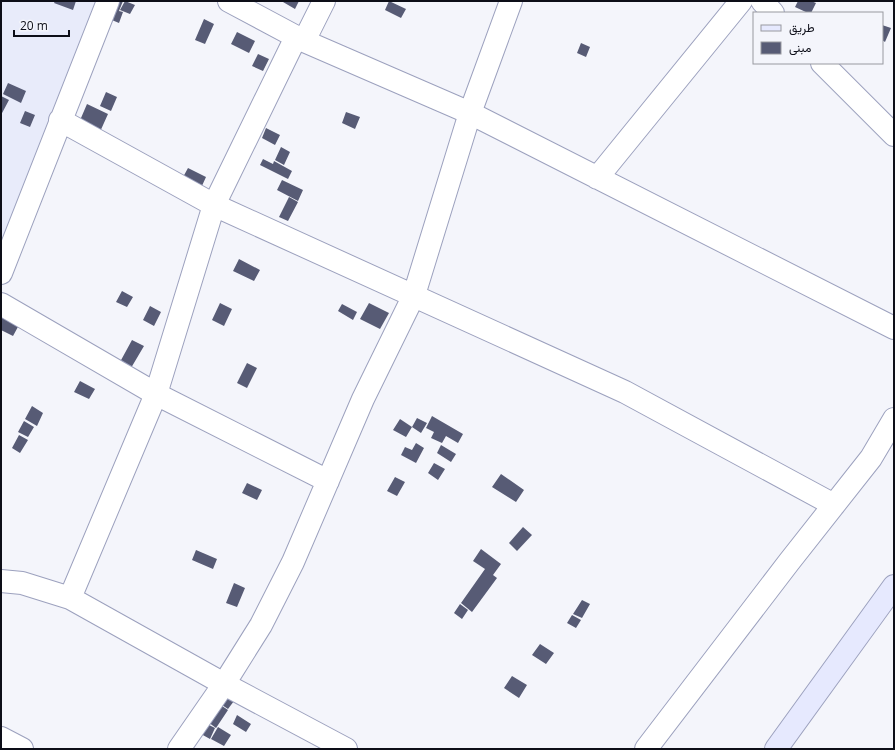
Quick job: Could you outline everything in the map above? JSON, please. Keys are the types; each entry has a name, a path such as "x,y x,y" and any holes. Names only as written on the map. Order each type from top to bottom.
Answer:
{"street":[{"path":"1,273 108,1"},
{"path":"229,1 300,39 470,113 894,328"},
{"path":"70,598 156,394 214,205 300,39 324,1"},
{"path":"179,749 224,684 261,625 293,562 364,398 414,295 470,113 511,1"},
{"path":"597,178 741,1"},
{"path":"762,1 772,12"},
{"path":"823,64 894,135"},
{"path":"60,120 214,205 625,392 834,505"},
{"path":"1,304 156,394 328,481"},
{"path":"646,749 871,458 894,419"},
{"path":"1,581 22,583 70,598 224,684 346,749"},
{"path":"776,749 894,586"},
{"path":"1,738 22,749"}],"shaded area":[{"path":"1,1 110,1 1,277"}],"building":[{"path":"55,1 76,1 73,10 54,3"},
{"path":"113,1 123,1 119,11 123,12 119,23 107,18"},
{"path":"125,1 135,5 130,14 120,10"},
{"path":"283,1 299,1 295,9"},
{"path":"389,1 406,9 401,18 385,10"},
{"path":"798,1 811,1 816,3 812,12 806,12 795,7"},
{"path":"204,19 214,24 205,44 195,40"},
{"path":"883,25 891,28 885,42 883,41"},
{"path":"237,32 255,41 249,53 231,44"},
{"path":"581,43 590,47 586,57 577,53"},
{"path":"258,54 269,59 263,71 252,66"},
{"path":"8,83 26,91 21,103 3,94"},
{"path":"106,92 117,97 111,111 100,106"},
{"path":"1,96 9,100 1,115"},
{"path":"87,104 108,114 99,134 78,125"},
{"path":"25,111 35,115 30,127 20,123"},
{"path":"346,112 360,117 355,129 342,123"},
{"path":"266,128 280,135 275,145 262,138"},
{"path":"281,147 290,152 284,165 275,160"},
{"path":"263,159 273,164 274,161 292,171 288,179 260,165"},
{"path":"188,168 206,177 201,188 182,179"},
{"path":"282,180 303,190 298,201 277,190"},
{"path":"289,197 298,202 288,221 279,217"},
{"path":"239,259 260,270 254,281 233,271"},
{"path":"122,291 133,297 127,307 116,302"},
{"path":"220,303 232,309 224,326 212,320"},
{"path":"369,303 389,313 380,329 360,319"},
{"path":"342,304 357,312 353,320 338,311"},
{"path":"150,306 161,312 154,326 143,320"},
{"path":"2,317 19,325 13,336 1,330"},
{"path":"132,340 144,346 131,368 120,362"},
{"path":"247,363 257,368 247,388 237,383"},
{"path":"80,381 95,389 89,399 74,392"},
{"path":"32,406 43,413 37,426 25,419"},
{"path":"432,416 463,434 458,443 446,436 442,443 431,438 434,432 426,428"},
{"path":"417,418 427,423 421,433 412,427"},
{"path":"400,419 412,427 406,437 393,430"},
{"path":"24,421 34,427 28,437 18,432"},
{"path":"19,435 28,440 20,453 12,448"},
{"path":"416,443 424,448 416,463 401,455 405,447 412,450"},
{"path":"441,445 456,454 451,462 437,453"},
{"path":"434,463 445,469 438,480 428,473"},
{"path":"501,474 524,490 516,502 492,487"},
{"path":"395,477 405,482 397,496 387,491"},
{"path":"247,483 262,490 257,500 242,493"},
{"path":"523,527 532,535 517,551 509,543"},
{"path":"481,549 501,564 493,575 497,578 472,612 461,603 485,569 473,561"},
{"path":"196,550 217,559 213,569 192,560"},
{"path":"234,583 245,588 237,607 226,603"},
{"path":"582,600 590,604 582,618 573,614"},
{"path":"460,604 468,610 462,619 454,613"},
{"path":"572,615 581,620 576,628 567,623"},
{"path":"540,644 554,653 546,664 532,655"},
{"path":"512,676 527,685 519,698 504,688"},
{"path":"222,693 234,701 228,709 216,701"},
{"path":"219,704 228,710 216,728 208,722"},
{"path":"237,715 251,724 246,732 233,724"},
{"path":"207,724 215,728 210,739 201,734"},
{"path":"218,727 231,735 224,746 211,739"}]}
